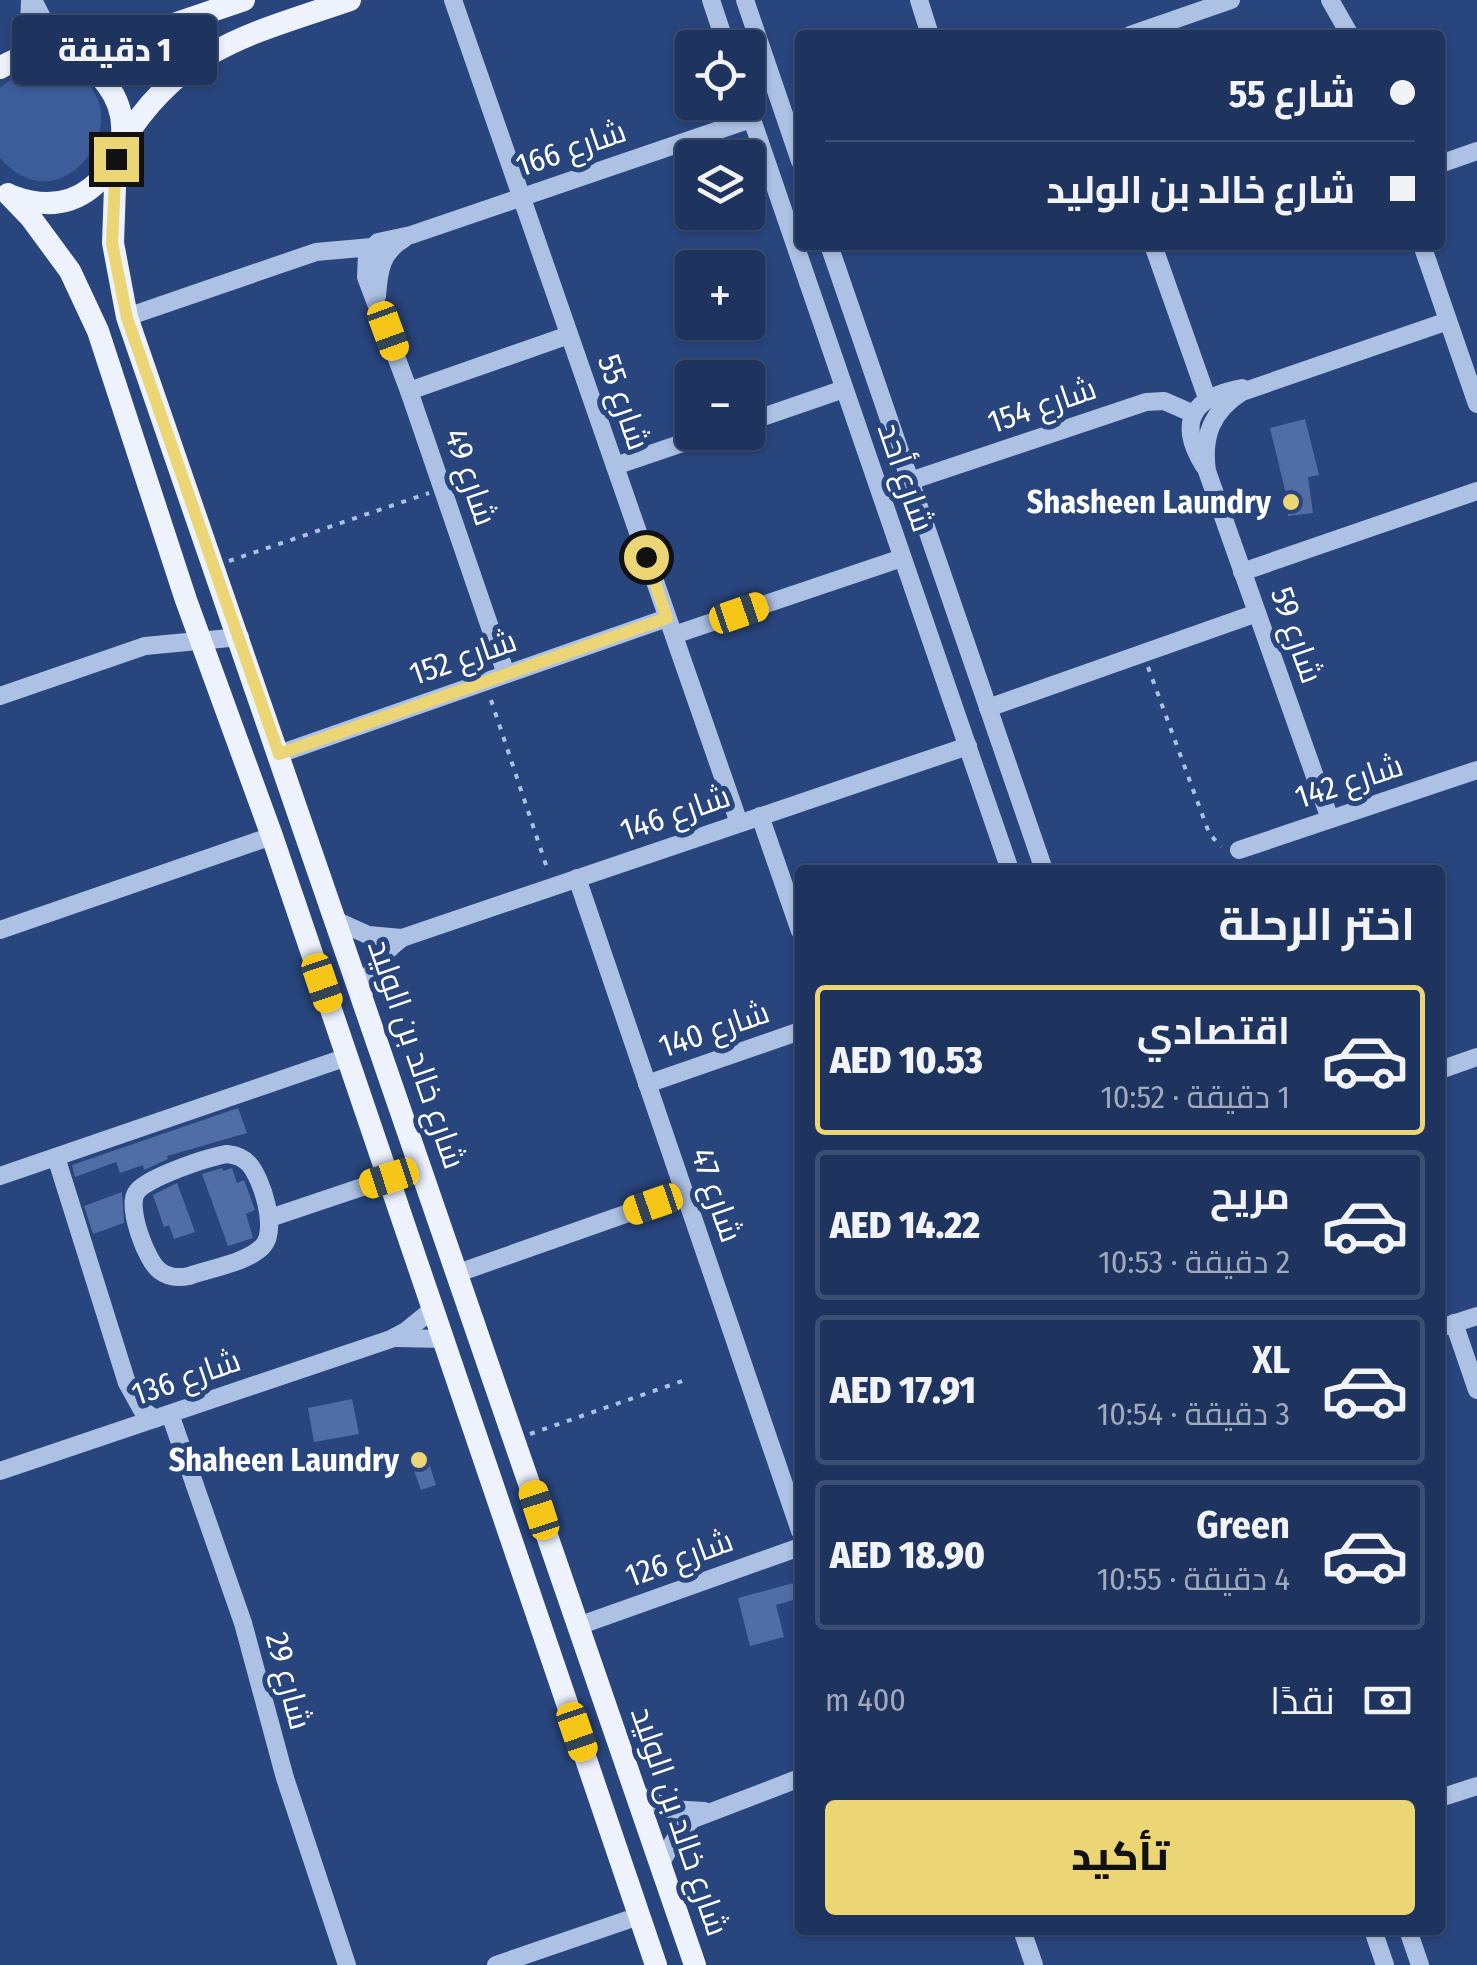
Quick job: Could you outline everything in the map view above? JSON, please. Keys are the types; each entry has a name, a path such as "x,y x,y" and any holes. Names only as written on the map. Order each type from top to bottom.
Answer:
{"main road":[{"path":"0,68 28,54 64,54 130,39 244,0"},
{"path":"2,191 32,203 57,204 82,196 102,180 158,92 183,70 242,37 350,0"},
{"name":"شارع خالد بن الوليد","path":"64,54 84,62 112,89 122,126 112,243 127,318 695,1965"},
{"name":"شارع خالد بن الوليد","path":"2,191 52,244 85,300 272,836 656,1965"},
{"path":"460,1390 480,1395 495,1380"},
{"path":"477,1438 490,1421 497,1420 514,1432"}],"street":[{"path":"28,54 32,0"},
{"path":"32,0 64,54"},
{"name":"شارع 55","path":"453,0 739,823"},
{"path":"711,0 721,30"},
{"path":"919,0 928,30"},
{"path":"1143,30 1211,3 1230,0"},
{"path":"1330,0 1348,30"},
{"path":"1343,0 1349,30"},
{"path":"718,22 727,9 747,6 795,146"},
{"name":"شارع 166","path":"127,318 316,252 372,247 386,239 410,235 724,120"},
{"name":"شارع أحد","path":"751,120 795,247"},
{"path":"1445,162 1477,151"},
{"path":"377,301 383,258 390,248 410,235"},
{"path":"372,247 364,269 377,301"},
{"name":"شارع أحد","path":"796,250 1009,865"},
{"name":"شارع أحد","path":"831,250 1042,865"},
{"path":"1155,250 1207,398"},
{"path":"1424,250 1477,404"},
{"name":"شارع 49","path":"377,301 506,674"},
{"path":"1194,414 1207,398 1217,393 1256,386 1448,321"},
{"path":"410,391 570,335"},
{"name":"شارع 59","path":"1207,471 1206,440 1218,412 1256,386"},
{"path":"765,416 844,389"},
{"name":"شارع 154","path":"910,481 1146,402 1164,401 1194,414"},
{"name":"شارع 59","path":"1194,414 1192,444 1207,471 1330,819"},
{"path":"615,466 675,446"},
{"path":"872,472 903,462"},
{"path":"1242,572 1477,491"},
{"name":"شارع 152","path":"279,754 506,674 902,558"},
{"path":"988,708 1257,613"},
{"path":"0,696 145,646 240,638"},
{"name":"شارع 146","path":"363,996 366,978 376,962 402,938 968,746"},
{"name":"شارع 142","path":"1239,850 1477,771"},
{"path":"760,816 795,917"},
{"path":"0,930 272,836"},
{"path":"1009,865 1014,850 1021,846 1036,849"},
{"name":"شارع 47","path":"576,878 685,1193 795,1534"},
{"name":"شارع 146","path":"337,922 368,935 402,938"},
{"name":"شارع 140","path":"646,1084 795,1033"},
{"path":"0,1176 347,1057"},
{"path":"1445,1068 1477,1057"},
{"path":"227,1154 250,1164 270,1218 268,1239 252,1254 190,1276 170,1276 149,1258 134,1216 133,1199 136,1191 150,1181 227,1154"},
{"name":"شارع 29","path":"56,1157 127,1383 142,1410 162,1416 242,1623 285,1778 347,1965"},
{"path":"270,1218 389,1178"},
{"path":"458,1273 685,1193"},
{"name":"شارع 136","path":"0,1471 390,1339 433,1309"},
{"path":"1477,1316 1447,1326 1477,1390"},
{"name":"شارع 136","path":"390,1339 443,1339"},
{"name":"شارع 126","path":"578,1626 795,1547"},
{"path":"660,1864 680,1832 709,1810 795,1780"},
{"path":"1445,1796 1477,1786"},
{"path":"636,1794 670,1809 709,1810"},
{"path":"496,1965 639,1916"},
{"path":"1024,1935 1034,1965"},
{"path":"1375,1935 1385,1965"},
{"path":"1410,1935 1420,1965"}],"path":[{"path":"215,565 443,488"},
{"path":"1143,653 1209,834 1218,845 1239,850"},
{"path":"485,681 552,886"},
{"path":"514,1432 688,1379"}],"shaded area":[{"path":"48,66 81,78 98,99 101,124 93,149 76,169 53,180 27,178 0,158 0,88 23,70"}],"building":[{"path":"1305,419 1319,475 1308,477 1313,513 1288,516 1270,428"},
{"path":"238,1108 247,1133 167,1156 168,1159 144,1170 143,1165 120,1173 116,1162 75,1177 72,1165"},
{"path":"232,1168 237,1183 244,1180 255,1210 246,1214 253,1238 228,1246 202,1174"},
{"path":"177,1183 195,1232 174,1239 169,1225 164,1227 153,1195"},
{"path":"122,1192 124,1223 93,1234 84,1206"},
{"path":"352,1399 359,1434 314,1442 308,1408"},
{"path":"425,1451 436,1485 421,1490 409,1457"},
{"path":"795,1583 795,1599 776,1605 784,1637 750,1646 738,1598"}],"place":[{"name":"Shasheen Laundry","path":"1291,502"},
{"name":"Shaheen Laundry","path":"419,1460"}],"route":[{"path":"116,159 112,243 127,318 279,754 667,618 646,557"}]}
